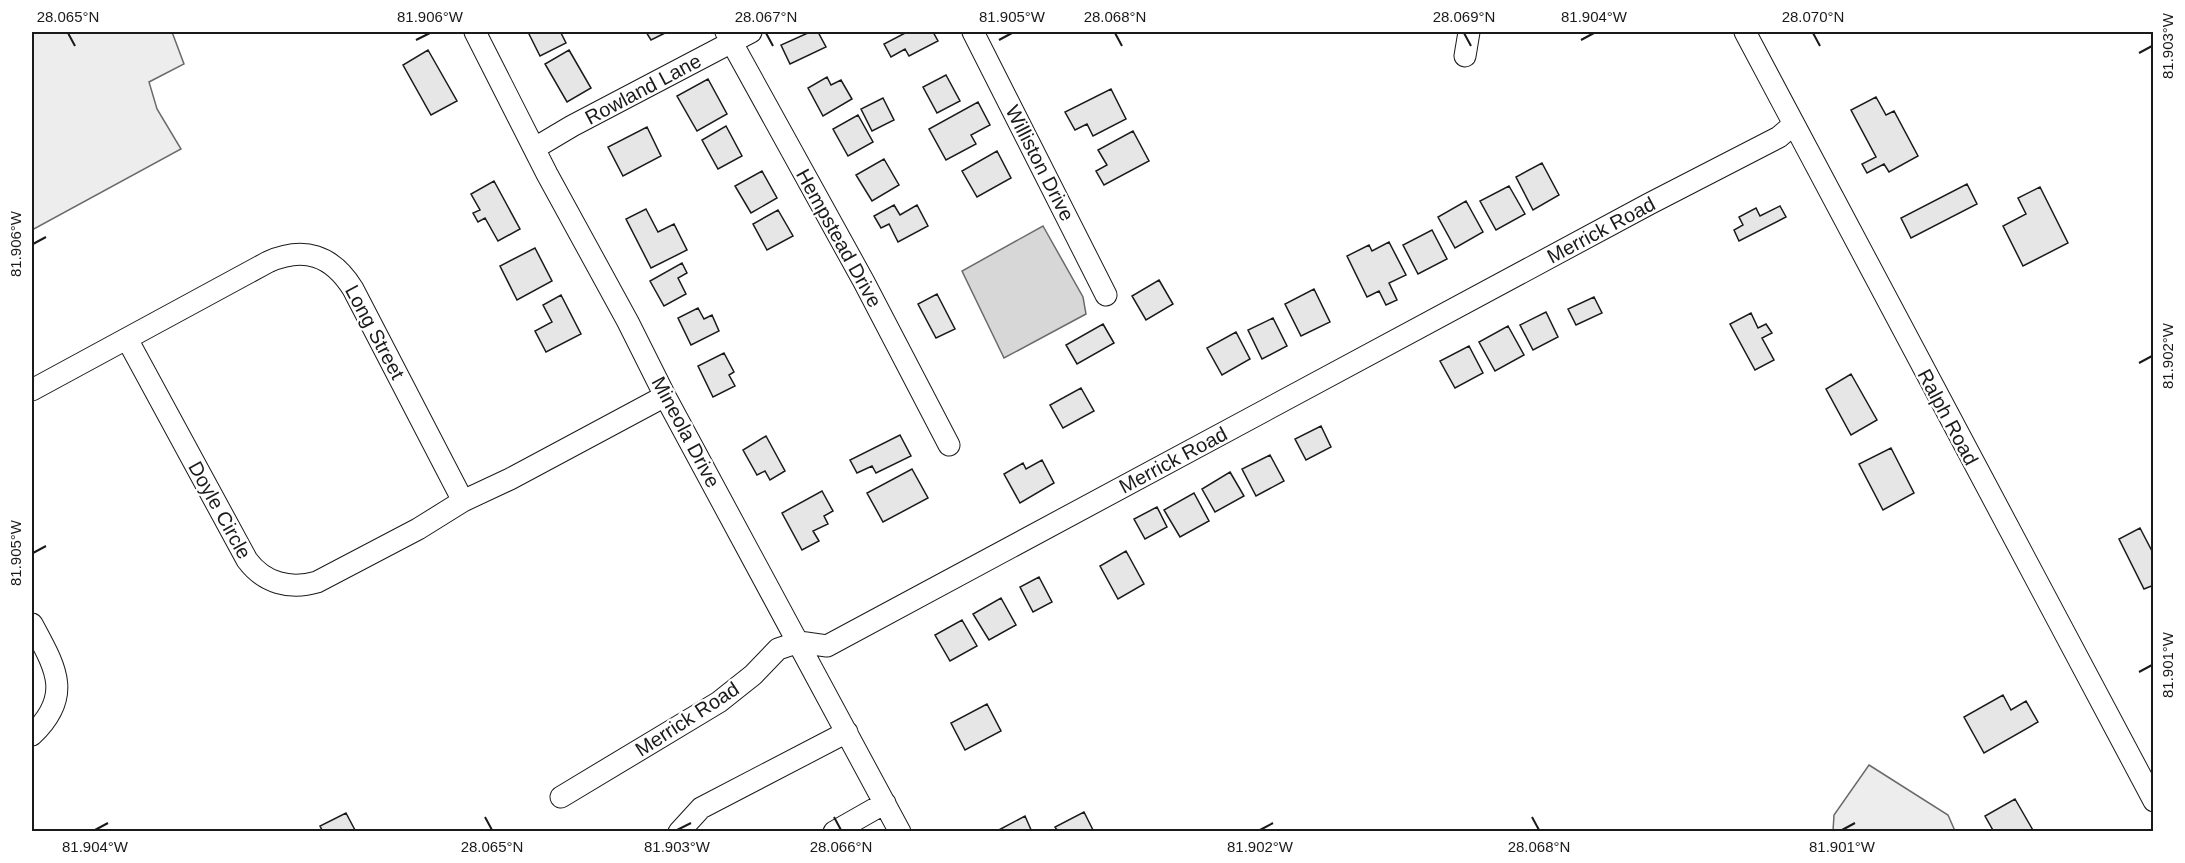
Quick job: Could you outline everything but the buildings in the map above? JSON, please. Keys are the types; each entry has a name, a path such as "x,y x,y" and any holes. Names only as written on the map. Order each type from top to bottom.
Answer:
{"street":[{"name":"Mineola Drive","path":"475,32 665,396 800,642 900,831"},
{"name":"Rowland Lane","path":"535,148 729,37 751,32"},
{"name":"Williston Drive","path":"973,32 1106,295"},
{"path":"1465,56 1469,32"},
{"name":"Ralph Road","path":"1745,32 2154,801"},
{"name":"Hempstead Drive","path":"729,37 864,282 950,445"},
{"name":"Merrick Road","path":"561,797 719,702 753,675 778,649 800,642 827,646 1649,204 1779,137 1794,124"},
{"name":"Long Street","path":"32,390 285,255 306,254 319,257 331,263 345,276 353,289 463,501"},
{"name":"Doyle Circle","path":"127,339 247,560 263,575 277,583 304,586 317,582 418,529 463,501"},
{"path":"463,501 510,479 665,396"},
{"path":"32,624 56,671 57,691 51,711 32,735"},
{"path":"679,831 701,808 848,732"},
{"path":"834,831 885,803"}],"shaded area":[{"path":"32,32 172,32 184,64 149,82 157,109 181,149 32,230"},
{"path":"1043,226 1083,297 1086,314 1004,358 962,271"},
{"path":"1869,765 1948,815 1955,831 1833,831 1834,815"}]}
